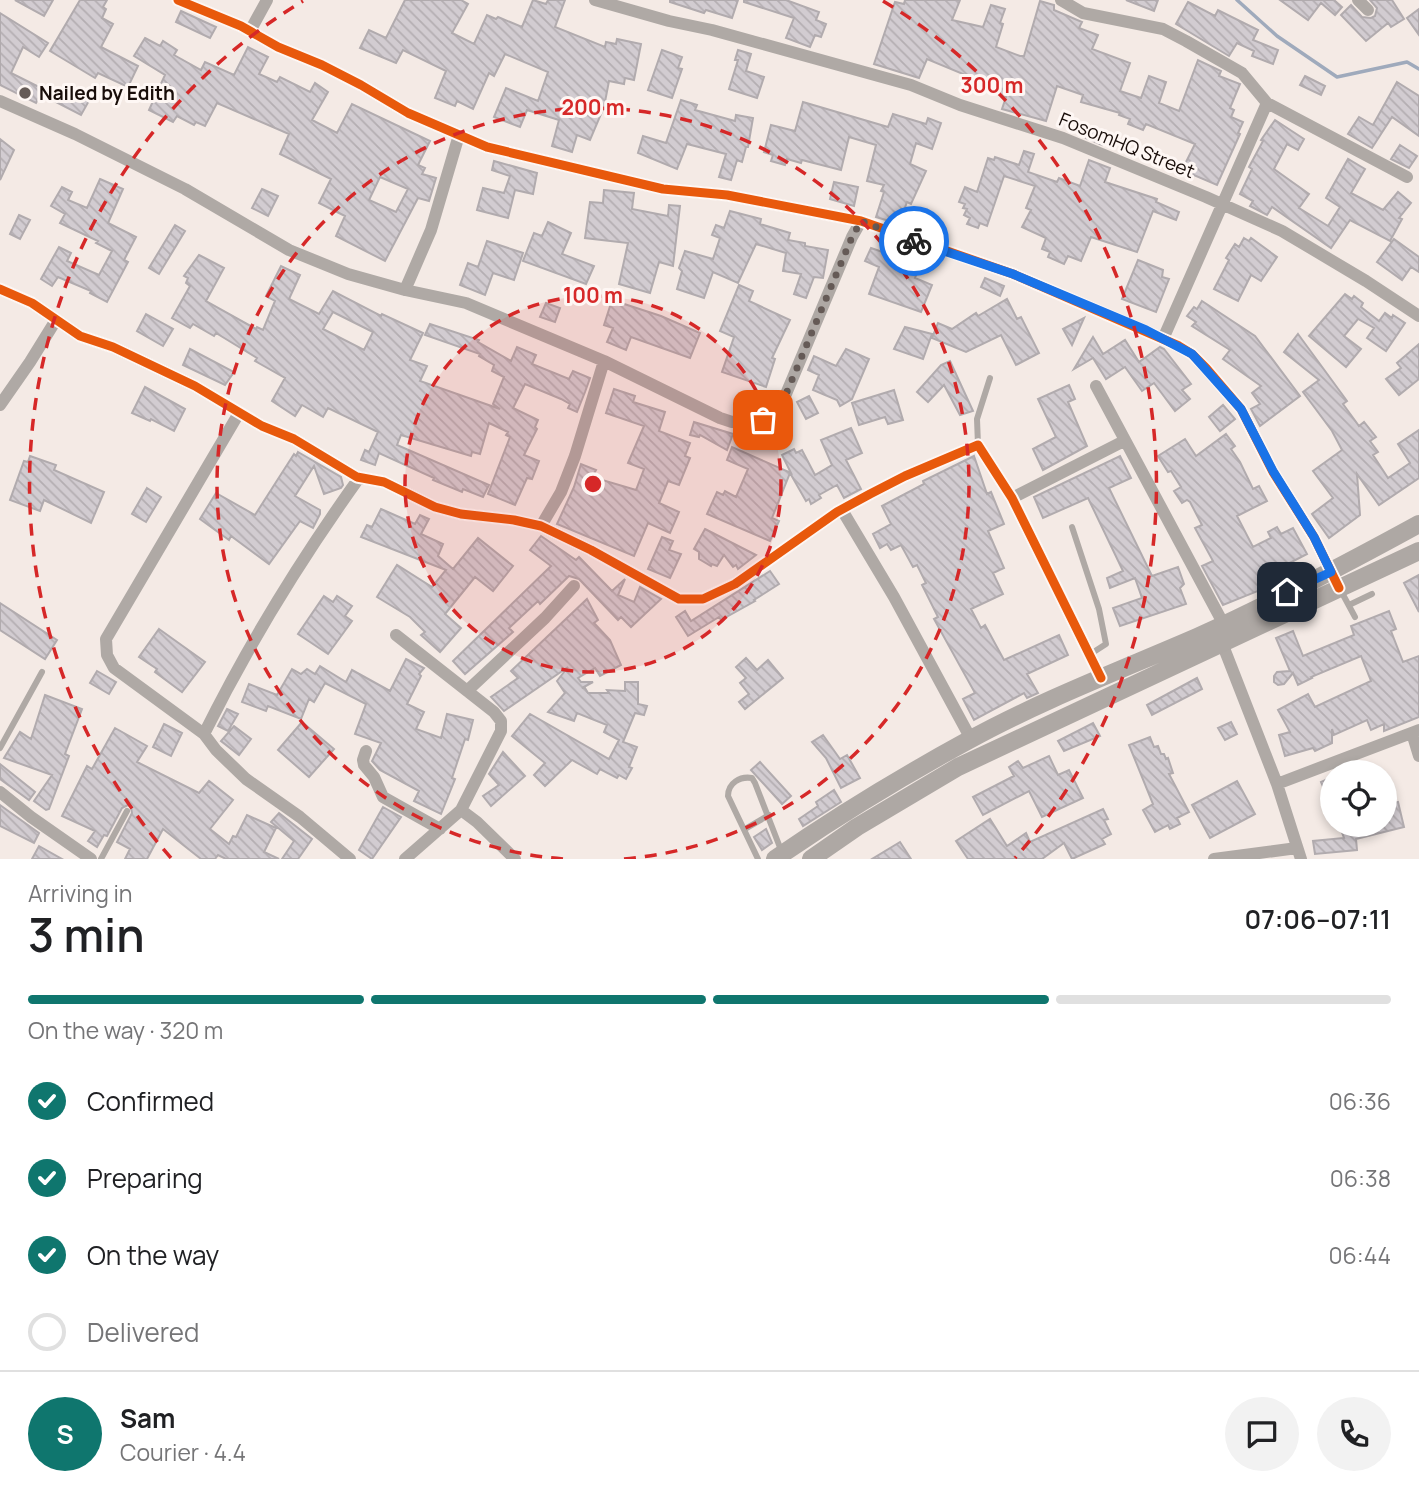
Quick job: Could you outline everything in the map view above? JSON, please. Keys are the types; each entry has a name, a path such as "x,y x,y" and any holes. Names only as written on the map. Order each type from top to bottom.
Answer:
{"street":[{"path":"250,31 267,0"},
{"name":"FosomHQ Street","path":"595,0 733,35 911,86 960,105 1063,138 1282,231 1419,316"},
{"path":"1060,0 1083,13 1163,29 1242,73 1267,103 1407,177"},
{"path":"1358,0 1368,10"},
{"path":"181,1 361,85 408,113 487,147 663,189 727,195 861,221 1013,274 1163,339 1192,354 1241,409 1273,471 1314,537 1335,580"},
{"path":"0,101 75,134 185,189 289,250 348,274 466,303 604,360 732,422 763,420 786,394 861,221"},
{"path":"1163,339 1267,103"},
{"path":"405,290 431,230 459,135"},
{"path":"0,289 32,303 80,336 113,347 195,386 262,426 294,439 359,478 384,482 435,508 541,526 591,550 679,600 703,600 735,584 842,510 905,476 978,445 1012,498 1101,678"},
{"path":"0,405 56,320"},
{"path":"541,526 561,492 575,456 604,360"},
{"path":"1096,386 1223,623"},
{"path":"239,413 106,639 107,655 114,668 204,734 216,750 246,779 324,836 350,859"},
{"path":"1012,498 1124,441"},
{"path":"204,734 238,667 321,530 359,478"},
{"path":"842,510 894,597 971,739"},
{"path":"811,859 857,827 958,767 1222,643 1335,580 1419,524"},
{"path":"779,857 844,813 971,739 1223,623 1419,551"},
{"path":"467,691 545,618 574,586"},
{"path":"396,635 494,712 501,721 501,731 461,810 405,859"},
{"path":"1214,859 1299,853 1277,784 1222,643"},
{"path":"1277,784 1416,732 1419,756"},
{"path":"366,751 364,765 374,777 383,797 440,829"},
{"path":"0,792 91,859"},
{"path":"461,810 514,859"}],"lane":[{"path":"978,445 977,419 990,378"},
{"path":"1072,527 1099,609 1106,644 1088,656"},
{"path":"1335,580 1355,617"},
{"path":"1349,605 1373,594"},
{"path":"0,748 42,672"},
{"path":"758,859 728,796 732,783 746,777 752,778 769,814 779,857"},
{"path":"101,859 127,811"},
{"path":"745,829 769,814"}],"building":[{"path":"15,0 53,0 44,16"},
{"path":"80,0 107,0 102,18 113,24 101,47 138,66 128,87 98,73 95,78 50,51"},
{"path":"405,0 461,0 468,4 452,33 474,44 487,15 522,27 533,0 546,4 548,0 565,0 555,27 605,47 606,42 616,44 617,39 641,44 634,80 625,78 624,84 609,81 604,107 590,140 577,135 572,152 552,146 559,120 527,110 520,127 494,117 506,88 538,101 548,72 505,54 494,76 489,73 473,109 457,101 455,106 435,98 446,71 403,50 396,63 360,48 369,30 386,38"},
{"path":"670,0 738,0 732,18 706,10 704,13"},
{"path":"744,0 786,0 819,12 816,20 826,24 821,37 815,35 810,47 786,38 794,18"},
{"path":"905,0 960,0 952,20 983,27 991,5 1005,9 996,47 1020,56 1024,56 1040,1 1054,5 1054,10 1082,22 1079,28 1098,35 1092,49 1130,63 1120,91 1141,98 1149,76 1166,82 1159,103 1179,111 1198,60 1221,71 1219,76 1240,84 1230,108 1234,110 1231,117 1243,122 1217,185 1182,170 1195,144 1146,124 1143,130 1128,124 1130,119 1119,115 1120,113 1081,102 1083,95 1057,86 1046,121 1002,109 1006,97 966,83 968,76 927,59 919,78 874,64 895,2 904,4"},
{"path":"1126,0 1158,0 1154,11"},
{"path":"1280,0 1334,0 1342,7 1335,15 1321,3 1308,20"},
{"path":"1370,0 1392,0 1404,19 1391,27 1388,23 1366,41 1341,15 1351,5 1362,17 1375,16 1377,8"},
{"path":"1188,2 1215,16 1218,10 1258,30 1253,40 1278,50 1273,64 1252,56 1254,51 1237,43 1229,56 1176,24"},
{"path":"1419,9 1419,35 1407,18"},
{"path":"181,11 216,27 210,38 176,22"},
{"path":"0,13 48,43 39,57 23,47 11,73 43,89 36,103 0,85"},
{"path":"145,38 160,46 163,41 177,50 174,55 201,70 205,62 234,75 248,47 268,57 259,74 277,82 280,77 310,92 315,83 328,92 312,120 337,133 352,104 430,141 418,165 425,168 422,174 436,178 429,201 418,198 385,261 336,236 345,216 319,203 331,179 280,154 289,134 217,103 205,126 196,122 194,125 177,116 173,122 149,110 165,75 134,56","holes":["380,177 408,189 396,212 369,200"]},
{"path":"662,50 682,57 678,68 682,69 672,98 648,90"},
{"path":"738,50 751,54 746,71 764,77 757,98 729,89 738,60 735,60"},
{"path":"1305,76 1325,86 1321,95 1300,85"},
{"path":"1397,82 1419,96 1419,136 1392,117 1372,148 1348,134 1359,117 1373,125"},
{"path":"65,85 90,99 81,115 56,102"},
{"path":"681,100 697,105 695,110 735,121 736,115 753,118 748,147 742,162 737,160 731,180 719,177 726,154 687,144 677,169 638,153 643,136 666,143"},
{"path":"803,102 888,127 893,114 926,124 928,118 941,123 932,149 916,143 910,164 926,171 911,204 907,202 899,224 876,217 884,185 867,181 876,145 849,137 841,170 802,160 801,163 787,159 785,165 771,161 773,155 764,152 771,125 795,131"},
{"path":"1275,120 1304,139 1298,150 1287,144 1274,169 1309,194 1299,208 1328,226 1340,207 1326,198 1348,159 1365,169 1351,193 1383,210 1398,192 1411,203 1399,218 1402,219 1390,241 1350,220 1331,248 1272,207 1267,215 1250,206 1253,201 1240,194 1252,169 1249,167 1263,141 1261,140"},
{"path":"1091,127 1107,133 1102,145 1086,138"},
{"path":"0,139 14,150 0,180"},
{"path":"1400,145 1417,156 1409,168 1391,159"},
{"path":"1024,151 1034,154 1028,172 1057,182 1059,178 1080,186 1089,160 1110,168 1105,182 1157,199 1156,202 1179,212 1176,220 1153,211 1137,252 1091,237 1081,261 1068,256 1064,264 1048,257 1050,252 1042,249 1046,238 1022,227 1031,210 1026,208 1035,186 1004,176 987,226 980,223 978,228 967,224 970,218 964,215 967,209 963,208 965,204 959,202 965,187 977,192 988,158 994,160 995,157 1019,165"},
{"path":"494,161 537,173 533,194 515,190 508,218 477,210 483,188 504,193 510,176 492,170"},
{"path":"100,179 123,189 108,223 136,237 124,260 128,262 107,302 90,293 91,291 58,277 52,286 41,279 59,247 71,253 67,261 99,275 112,251 96,243 98,241 60,223 65,214 51,206 62,187 72,192 68,200 87,208"},
{"path":"834,182 858,187 854,206 830,199"},
{"path":"262,189 278,196 268,216 252,208"},
{"path":"604,190 634,193 632,209 668,216 669,205 680,206 673,266 659,262 650,293 619,284 628,243 585,238 590,202 603,203"},
{"path":"730,211 761,219 760,224 790,233 788,240 828,250 823,278 814,277 806,298 794,294 801,274 783,271 786,253 756,244 738,283 713,272 704,298 677,289 682,271 679,268 685,251 713,259 720,238 712,235 716,225 724,228"},
{"path":"19,215 30,220 20,239 10,234"},
{"path":"548,222 571,233 562,254 594,266 586,284 523,261 534,233 542,236"},
{"path":"175,225 185,231 159,274 149,268"},
{"path":"1244,238 1249,241 1251,238 1277,257 1261,281 1251,275 1238,301 1214,289 1229,260 1226,258 1235,244 1239,247"},
{"path":"1394,239 1419,257 1419,272 1411,267 1402,280 1377,262"},
{"path":"487,241 523,253 514,280 493,273 485,295 460,285 468,263 478,267"},
{"path":"871,248 920,265 915,278 932,285 921,312 869,294 879,267 865,261"},
{"path":"199,255 224,268 206,301 256,329 257,327 263,330 275,301 266,296 281,266 300,275 289,299 319,314 333,291 381,316 382,314 423,333 410,360 427,366 420,381 500,409 493,404 504,377 492,371 494,365 479,356 480,354 425,335 430,324 479,340 478,342 511,361 517,347 536,355 532,364 569,379 573,371 590,378 577,412 568,408 570,404 561,399 525,384 513,408 538,420 535,427 537,429 524,455 539,461 532,479 527,478 515,505 488,494 510,437 506,435 508,432 489,423 480,454 472,452 471,456 401,435 397,445 489,485 483,497 463,489 462,492 379,453 375,465 361,460 365,450 369,452 378,432 328,408 323,417 302,405 295,416 272,401 285,378 255,361 257,358 216,333 214,336 193,324 190,328 172,318 190,286 186,283 188,278 184,276","holes":["333,312 373,332 364,350 323,329"]},
{"path":"1138,260 1163,270 1162,277 1169,279 1156,312 1122,299"},
{"path":"985,278 1004,286 1000,296 981,287"},
{"path":"739,285 753,291 749,301 790,320 772,358 775,359 766,387 722,372 734,337 720,331"},
{"path":"1345,294 1352,299 1354,296 1363,303 1361,307 1379,321 1385,313 1405,323 1386,351 1367,338 1374,328 1358,319 1344,336 1361,349 1346,367 1309,336"},
{"path":"1007,299 1017,319 1021,317 1039,353 1016,365 1001,335 966,352 932,338 938,323 952,329 976,313 978,316"},
{"path":"612,300 661,316 700,333 690,358 631,337 626,350 607,342 613,328 604,325"},
{"path":"1202,301 1255,336 1300,396 1260,426 1251,409 1260,404 1252,393 1261,386 1223,359 1230,350 1192,326 1196,322 1187,316 1194,307 1197,309"},
{"path":"546,303 560,308 555,322 540,317"},
{"path":"146,314 173,329 163,346 137,331"},
{"path":"1084,318 1072,345 1063,329"},
{"path":"905,327 932,334 923,359 894,349"},
{"path":"1298,334 1347,401 1343,404 1359,426 1364,422 1376,437 1370,441 1378,452 1373,455 1388,478 1410,463 1398,444 1419,430 1419,478 1379,505 1357,474 1360,515 1329,538 1312,514 1333,498 1313,471 1342,450 1332,431 1303,392 1319,380 1284,352"},
{"path":"1093,337 1103,354 1125,340 1139,362 1160,347 1164,349 1191,384 1182,390 1190,399 1175,411 1154,383 1142,391 1125,367 1106,379 1093,358 1074,369"},
{"path":"1419,344 1419,379 1399,395 1386,379 1401,368 1397,363"},
{"path":"190,349 234,372 225,385 183,365"},
{"path":"846,349 869,359 852,399 840,406 837,400 813,390 819,375 808,370 814,356 836,366"},
{"path":"950,361 973,411 960,415 944,385 928,402 917,392 941,365"},
{"path":"1069,385 1075,399 1068,402 1087,446 1043,470 1033,449 1056,437 1038,399"},
{"path":"145,387 185,409 174,431 132,413"},
{"path":"614,389 635,396 633,402 665,412 659,431 690,443 685,456 690,458 679,485 668,481 659,503 679,512 670,533 648,523 634,556 557,524 581,464 596,470 592,477 636,490 644,469 628,463 644,426 606,413"},
{"path":"894,390 903,420 888,424 885,417 859,425 852,403"},
{"path":"809,396 818,413 806,419 797,402"},
{"path":"1223,405 1235,419 1220,431 1209,417"},
{"path":"694,422 733,434 727,450 700,435 690,435"},
{"path":"851,428 862,453 846,460 861,489 844,498 837,485 819,495 821,498 811,504 809,499 806,501 790,473 772,518 779,521 770,541 707,514 717,492 723,495 725,491 736,497 748,469 727,460 732,447 791,473 782,455 794,449 796,453 802,450 815,475 832,465 821,440"},
{"path":"1226,434 1235,446 1231,449 1253,489 1259,486 1267,501 1237,516 1253,547 1271,538 1268,532 1277,527 1281,534 1293,528 1307,554 1270,573 1275,584 1223,605 1202,566 1213,561 1195,528 1202,525 1190,502 1187,500 1182,503 1174,491 1181,487 1158,456 1185,439 1196,456"},
{"path":"298,452 341,477 343,485 324,494 314,466 295,496 320,510 320,514 313,528 300,521 269,564 231,536 229,540 200,519 216,493 255,515 294,454 296,456"},
{"path":"30,456 56,465 54,470 104,492 91,523 44,500 40,511 10,500 24,461 28,462"},
{"path":"974,456 987,494 991,492 1004,524 988,531 1004,568 993,573 1003,594 971,609 981,628 985,625 1004,660 1059,635 1068,655 1027,674 1038,693 1027,698 1024,693 974,720 963,699 975,693 934,619 938,617 922,585 926,583 917,565 913,567 901,545 891,550 887,544 880,548 873,534 891,524 882,506 924,484 923,481"},
{"path":"1120,456 1131,478 1109,488 1152,576 1178,567 1184,584 1180,588 1186,604 1120,626 1113,608 1142,598 1135,578 1110,588 1107,578 1123,571 1088,498 1043,518 1034,497"},
{"path":"147,488 161,497 146,522 132,514"},
{"path":"381,509 415,524 420,515 429,519 421,534 443,544 438,556 453,569 478,538 513,566 493,591 475,577 445,614 461,628 440,652 421,635 425,632 410,617 377,597 397,565 432,587 446,570 361,537 367,525 372,527"},
{"path":"705,529 756,555 738,569 736,565 733,567 724,555 717,566 711,566 699,559 699,552 694,549"},
{"path":"541,536 576,560 579,557 612,591 625,579 618,595 634,602 640,587 661,599 631,627 621,617 618,620 579,579 569,576 540,604 538,601 509,628 513,632 465,674 453,661 551,566 530,550"},
{"path":"662,537 673,541 669,550 681,554 670,578 648,569"},
{"path":"770,571 779,584 721,620 719,617 688,636 676,617 685,611 691,621"},
{"path":"1419,575 1419,612 1404,583"},
{"path":"324,596 333,602 337,596 352,606 345,616 352,621 328,654 298,634"},
{"path":"587,599 598,620 594,623 610,640 621,665 600,676 595,668 578,678 581,682 593,682 582,688 588,693 609,693 607,690 625,691 625,682 638,682 638,704 647,706 644,715 635,713 623,742 637,747 626,779 619,775 617,778 600,769 597,774 572,760 545,786 534,775 545,763 512,736 530,714 609,759 619,740 604,732 607,725 577,713 574,721 548,712 565,693 557,681 568,667 504,711 491,697 518,678 511,671"},
{"path":"0,603 57,640 45,659 0,630"},
{"path":"1389,611 1396,629 1391,631 1403,662 1419,656 1419,717 1384,731 1384,724 1371,730 1367,720 1334,735 1332,729 1332,743 1315,751 1313,748 1285,756 1279,735 1290,732 1278,710 1308,694 1315,707 1371,681 1361,656 1298,685 1293,673 1284,684 1278,685 1274,682 1277,672 1290,671 1276,638 1293,631 1303,656 1354,635 1351,626"},
{"path":"159,629 205,662 182,692 139,657"},
{"path":"746,658 757,670 768,660 783,678 745,709 739,702 749,694 740,683 746,678 736,667"},
{"path":"406,659 424,668 407,704 424,712 416,729 441,738 447,714 473,720 441,814 414,801 419,791 380,770 372,761 381,743 355,734 366,704 325,683 314,702 309,699 301,719 268,706 266,711 242,702 249,684 277,695 292,669 301,674 307,669 315,674 320,666 346,682 352,670 390,691"},
{"path":"97,671 116,682 109,694 90,683"},
{"path":"1197,678 1202,689 1152,715 1147,705"},
{"path":"45,695 82,709 65,754 69,756 49,809 46,810 34,801 52,775 4,758 20,732 31,739"},
{"path":"227,709 238,714 228,731 218,726"},
{"path":"302,722 334,749 309,777 278,750"},
{"path":"1231,722 1237,734 1225,740 1218,728"},
{"path":"1093,723 1100,736 1064,751 1058,741"},
{"path":"164,724 182,733 171,756 153,747"},
{"path":"234,726 251,739 239,755 221,741"},
{"path":"115,728 147,746 137,762 199,793 209,781 233,800 210,829 229,844 233,836 236,837 247,815 276,828 264,852 279,859 226,859 218,855 215,859 201,859 163,829 147,859 125,859 130,849 117,842 132,813 128,805 122,808 107,836 104,835 97,847 88,841 95,831 62,816 87,766 92,769"},
{"path":"823,735 840,759 847,755 860,778 841,788 826,758 812,742"},
{"path":"1150,737 1154,747 1158,746 1161,754 1168,758 1173,773 1169,774 1189,812 1177,818 1180,824 1170,829 1168,825 1155,832 1143,810 1153,804 1129,745"},
{"path":"503,752 525,776 491,806 483,796 499,785 489,774"},
{"path":"1049,756 1058,775 1069,770 1083,798 1042,817 1029,791 983,815 973,797 1014,776 1009,767 1018,761 1023,768"},
{"path":"760,762 791,796 782,804 751,770"},
{"path":"0,764 35,792 29,800 0,779"},
{"path":"1237,781 1255,814 1210,838 1192,805"},
{"path":"834,790 841,802 803,826 799,819 818,806 816,802"},
{"path":"1397,802 1398,802 1404,827 1397,829"},
{"path":"0,805 39,833 34,843 0,826"},
{"path":"383,807 401,817 372,859 359,850"},
{"path":"1103,809 1108,819 1104,820 1111,834 1102,839 1105,844 1072,859 1064,843 1042,859 968,859 956,841 990,819 1007,846 1026,833 1030,842"},
{"path":"279,813 312,839 298,859 282,859 294,841 271,822"},
{"path":"766,829 772,843 762,850 754,837"},
{"path":"1364,837 1356,839 1357,850 1315,854 1313,841"},
{"path":"900,842 911,859 872,859"},
{"path":"39,846 62,859 32,859"}],"waterway":[{"path":"1237,0 1277,36 1337,77 1407,62 1419,69"}],"cycle path":[{"path":"178,0 241,26 278,47 361,85 408,113 487,147 663,189 727,195 861,221 1013,274 1179,346 1206,368 1241,409 1273,472 1314,537 1339,588"},
{"path":"0,289 32,303 80,336 113,347 195,386 262,426 294,439 357,477 384,482 435,507 461,514 541,526 591,550 679,599 703,599 735,584 837,512 905,476 978,445 1012,498 1101,678"}],"way so far":[{"path":"763,420 786,394 861,221 914,241"}],"place":[{"name":"Nailed by Edith","path":"25,93"}],"route":[{"path":"914,241 1013,274 1146,330 1192,354 1241,409 1331,572 1287,592"}]}
